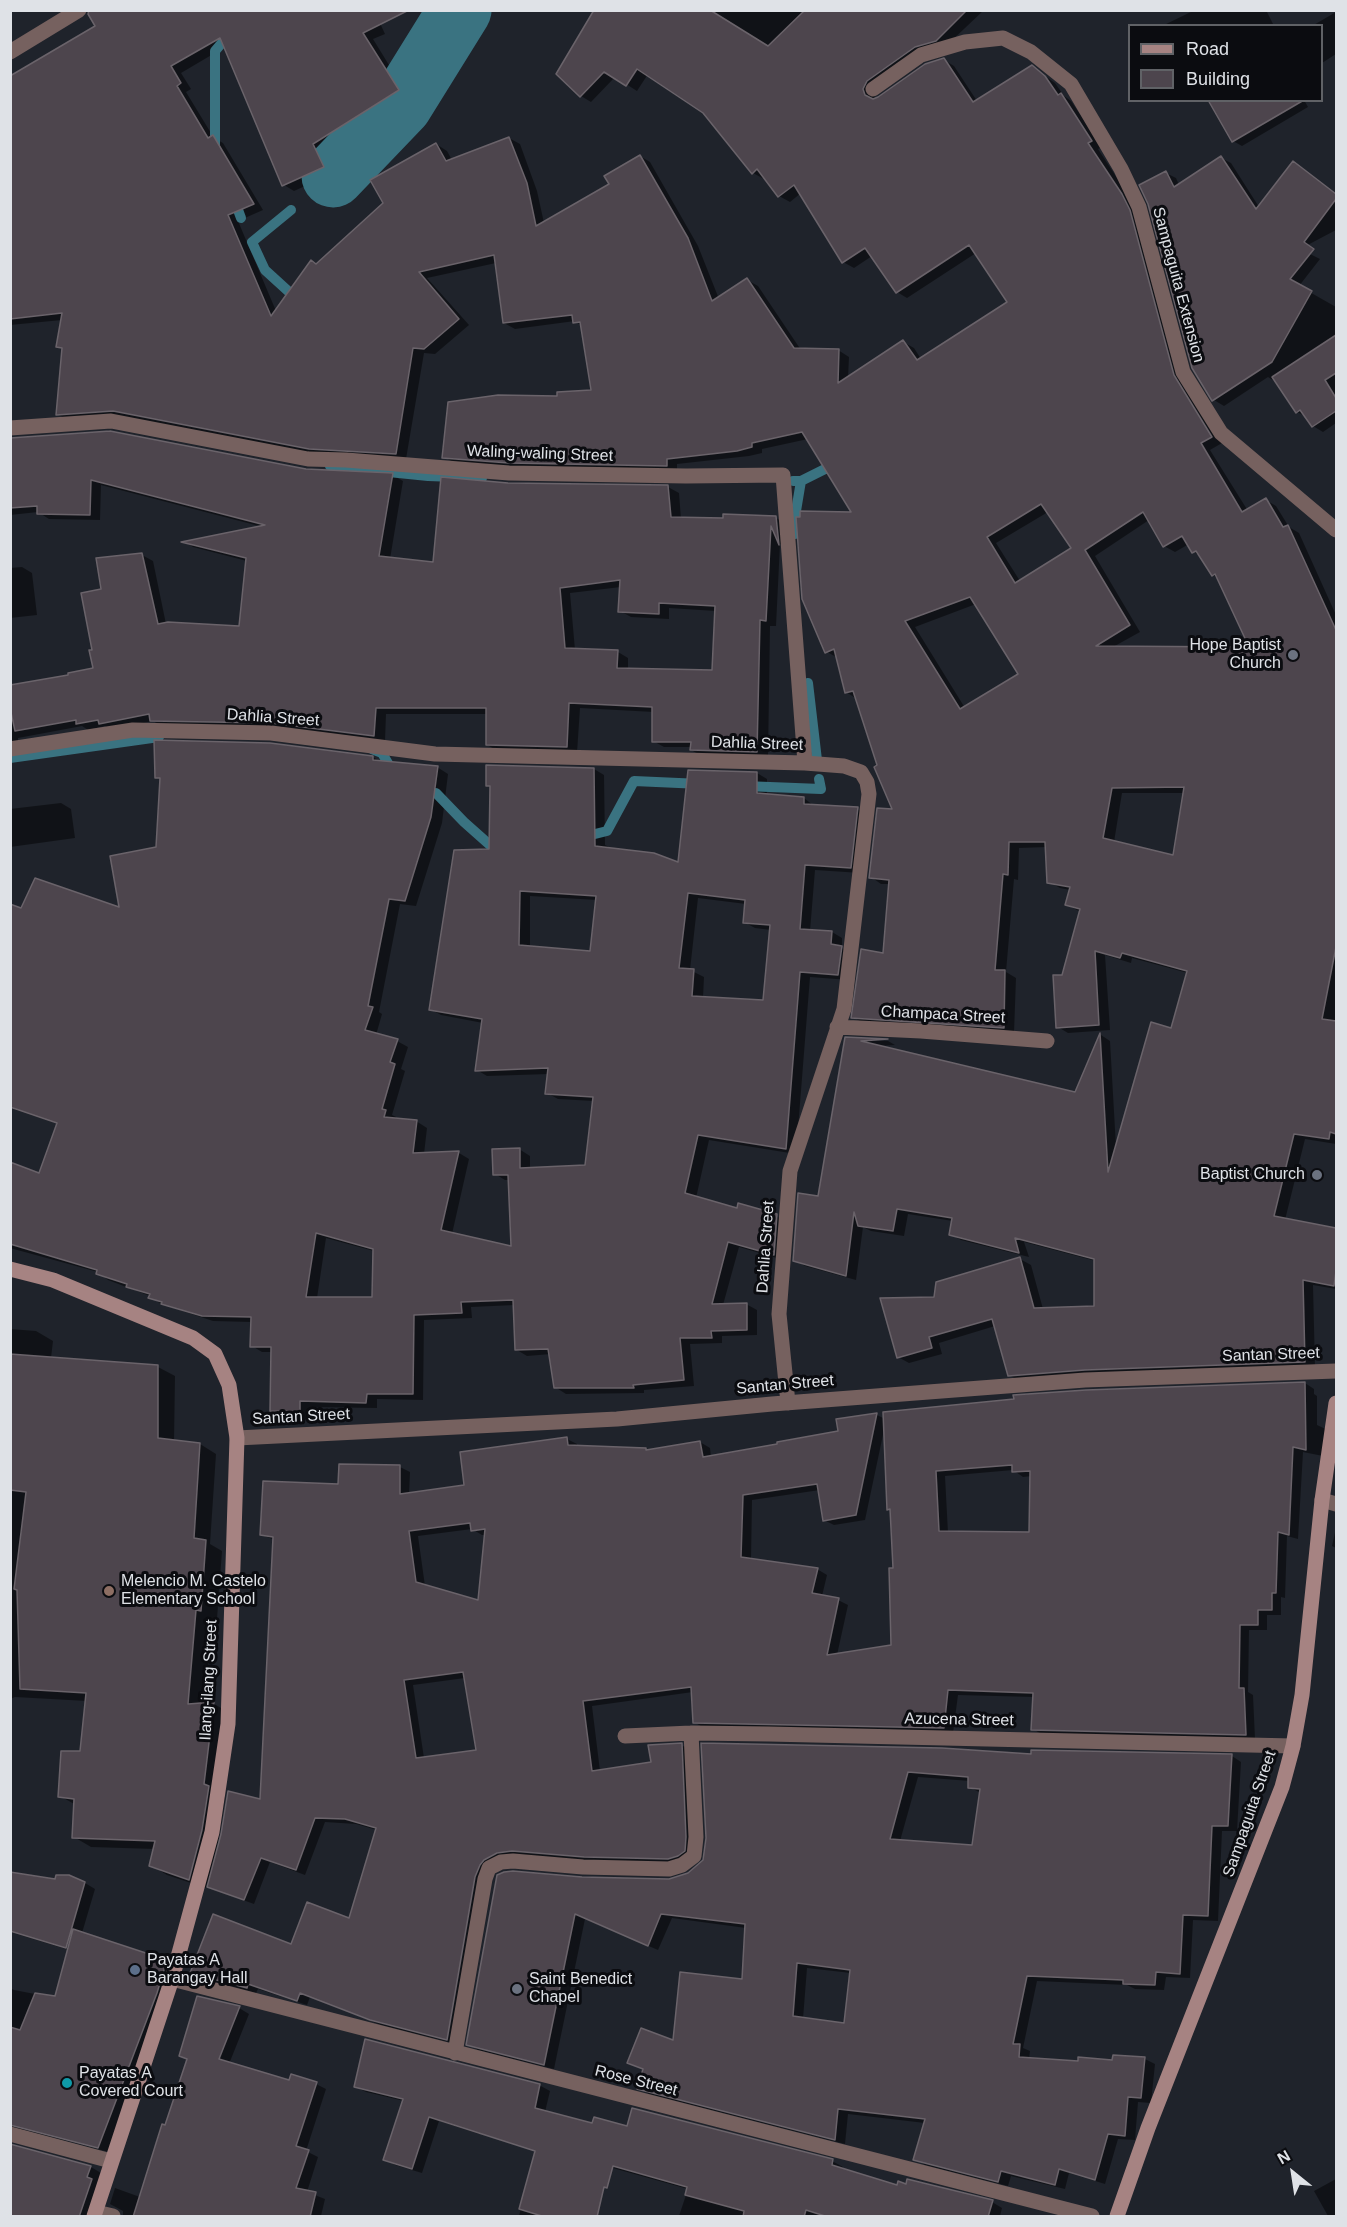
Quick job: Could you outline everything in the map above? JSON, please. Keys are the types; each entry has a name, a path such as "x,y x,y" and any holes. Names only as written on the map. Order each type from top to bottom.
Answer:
{"street":[{"path":"10,52 79,10"},
{"name":"Sampaguita Extension","path":"873,89 921,55 965,42 1003,38 1031,52 1071,84 1121,170 1139,207 1183,372 1221,433 1336,530"},
{"name":"Waling-waling Street","path":"10,428 111,421 308,459 509,473 686,476 783,474 799,660 805,763"},
{"name":"Dahlia Street","path":"10,749 133,730 271,733 435,754 805,763 854,769 861,772 867,782 869,794 843,1009 790,1171 779,1314 788,1403"},
{"name":"Champaca Street","path":"837,1027 1047,1041"},
{"name":"Ilang-ilang Street","path":"10,1269 53,1280 193,1338 208,1348 215,1354 229,1384 237,1438 228,1724 212,1832 172,1979 95,2214"},
{"name":"Santan Street","path":"237,1438 617,1419 1084,1380 1336,1371"},
{"name":"Sampaguita Street","path":"1117,2217 1148,2128 1282,1787 1293,1746 1302,1695 1329,1502 1336,1403"},
{"path":"455,2053 485,1879 489,1868 501,1862 513,1861 583,1867 669,1869 682,1865 693,1856 696,1837 691,1733"},
{"name":"Azucena Street","path":"626,1736 691,1733 1293,1746"},
{"name":"Rose Street","path":"172,1979 1092,2217"},
{"path":"10,2134 111,2162"},
{"path":"95,2214 113,2217"}],"building":[{"path":"89,10 409,10 363,33 399,90 313,144 324,167 282,186 220,38 171,66 181,83 177,86 208,138 213,135 254,204 228,215 271,316 311,260 316,264 383,203 370,180 436,143 446,161 509,137 527,183 536,226 609,184 604,176 640,155 688,238 712,301 747,278 794,348 839,349 838,383 903,340 917,360 1007,302 969,245 896,293 865,248 842,263 794,185 778,197 757,169 752,174 703,113 637,69 626,86 604,72 580,97 556,74 594,10 710,10 768,46 805,10 967,10 936,41 915,47 867,81 863,89 865,95 873,99 878,97 925,64 944,58 973,102 1032,65 1045,76 1058,95 1061,93 1092,141 1088,143 1130,210 1174,375 1212,437 1201,443 1242,512 1266,498 1283,527 1288,525 1336,630 1336,947 1322,1019 1336,1021 1336,1134 1330,1132 1329,1139 1294,1134 1274,1216 1336,1228 1334,1286 1303,1280 1305,1362 1085,1370 1008,1376 992,1319 929,1337 932,1348 897,1358 880,1298 934,1297 936,1282 1020,1257 1034,1308 1094,1306 1094,1259 1015,1238 1019,1253 949,1235 952,1218 897,1209 893,1231 858,1226 854,1212 846,1276 793,1261 798,1193 818,1196 845,1037 888,1039 861,1041 1075,1092 1100,1033 1108,1172 1151,1022 1171,1028 1187,971 1122,953 1120,958 1095,951 1099,1025 1056,1028 1053,975 1062,975 1080,909 1065,905 1070,887 1047,883 1045,842 1009,842 1008,875 1003,874 995,970 1005,970 1004,1028 851,1018 861,949 883,953 889,880 869,878 877,808 892,809 874,767 877,765 853,691 845,693 834,649 825,653 802,599 796,517 800,517 800,511 851,512 802,432 752,443 752,447 737,451 667,459 667,466 509,463 442,458 448,402 498,395 557,396 557,392 591,390 580,322 573,323 572,315 503,323 494,255 419,272 459,319 424,349 413,348 396,454 309,449 113,411 56,415 62,348 56,347 62,313 10,319 10,76 95,26 88,14","holes":["1041,504 1071,548 1015,583 987,537","1143,512 1163,547 1182,536 1192,553 1196,551 1212,576 1215,574 1249,647 1096,646 1130,625 1085,550","970,597 1018,674 960,709 905,621","1184,787 1173,855 1103,838 1112,788"]},
{"path":"1209,102 1301,102 1232,142"},
{"path":"1221,156 1256,209 1293,161 1336,194 1336,199 1304,242 1314,249 1290,279 1312,291 1272,362 1212,401 1192,368 1148,204 1139,185 1166,171 1174,187"},
{"path":"1336,335 1336,373 1325,380 1336,398 1336,411 1312,427 1300,410 1296,413 1272,377"},
{"path":"110,431 306,469 393,473 379,556 433,562 441,477 508,483 668,485 671,517 723,518 723,514 776,516 779,545 771,526 766,621 760,620 757,752 690,750 691,742 652,742 652,707 569,703 567,747 486,745 486,708 376,708 374,736 271,723 150,721 149,714 99,724 98,720 76,724 76,720 15,731 10,708 10,685 68,675 68,673 93,668 89,650 92,650 81,593 101,589 96,558 142,553 158,624 168,622 239,626 246,558 181,542 265,525 91,480 90,515 37,514 37,506 10,508 10,438","holes":["620,580 618,612 659,614 659,603 715,606 712,670 617,668 618,650 565,648 560,588"]},
{"path":"154,740 270,743 373,756 373,760 438,766 431,817 405,901 389,899 368,1006 373,1007 365,1030 398,1039 390,1062 395,1064 382,1109 386,1110 384,1117 417,1120 413,1153 459,1151 441,1230 511,1246 508,1175 493,1175 492,1149 520,1148 520,1168 585,1165 593,1097 545,1094 548,1068 475,1071 482,1019 429,1010 454,850 489,849 490,786 486,786 486,765 594,768 595,846 654,853 678,862 688,770 757,772 757,793 804,797 804,804 858,807 851,868 805,865 800,929 832,931 831,944 842,946 838,975 800,972 786,1149 698,1135 685,1193 737,1208 738,1203 777,1214 774,1255 728,1242 712,1304 747,1303 747,1330 711,1331 712,1338 680,1338 684,1380 633,1385 634,1388 554,1388 548,1349 515,1350 513,1300 461,1302 462,1313 414,1315 413,1394 367,1394 366,1403 300,1401 300,1412 270,1411 271,1347 250,1347 251,1317 202,1316 161,1304 162,1302 148,1298 150,1294 96,1274 97,1270 10,1244 10,1162 39,1173 57,1123 10,1107 10,904 21,908 35,878 119,907 110,856 156,847 160,778 155,778","holes":["520,891 596,896 590,951 519,945","688,893 745,900 743,923 770,925 763,1000 692,996 694,969 679,968","316,1233 373,1249 372,1297 306,1297"]},
{"name":"Melencio M. Castelo Elementary School","path":"10,1354 158,1365 158,1438 200,1443 194,1538 206,1540 201,1611 196,1610 188,1704 214,1702 204,1784 209,1786 202,1830 189,1880 149,1866 155,1841 72,1838 74,1799 58,1797 61,1751 80,1751 86,1693 20,1689 17,1590 14,1589 26,1492 10,1490"},
{"path":"1305,1382 1306,1450 1293,1447 1289,1535 1278,1532 1276,1593 1272,1593 1272,1610 1258,1610 1258,1625 1240,1625 1239,1688 1244,1688 1246,1735 1031,1730 1033,1693 948,1690 944,1728 693,1723 691,1687 583,1701 592,1771 651,1762 648,1745 682,1743 685,1851 668,1859 584,1857 512,1851 497,1853 484,1860 475,1877 447,2040 370,2020 300,1993 297,2001 248,1984 247,1988 190,1973 213,1914 291,1944 307,1902 349,1918 376,1828 345,1819 315,1818 296,1870 261,1858 244,1900 207,1887 221,1834 228,1791 260,1799 273,1537 260,1535 263,1481 338,1484 339,1464 400,1465 400,1494 464,1485 460,1452 567,1437 568,1445 646,1448 646,1450 700,1441 703,1457 838,1431 836,1419 877,1413 856,1515 823,1521 817,1484 743,1495 741,1557 818,1568 812,1593 839,1598 827,1655 891,1645 889,1568 893,1568 890,1509 887,1510 883,1412 1014,1399 1013,1395","holes":["1012,1465 1012,1472 1030,1471 1029,1532 939,1531 936,1471","470,1523 471,1531 485,1529 478,1600 416,1582 409,1531","463,1672 476,1750 416,1758 404,1680"]},
{"path":"701,1743 942,1748 1031,1754 1031,1750 1232,1754 1228,1826 1212,1826 1208,1916 1183,1915 1180,1974 1156,1972 1155,1985 1123,1984 1123,1980 1027,1976 1013,2044 1020,2044 1019,2057 1078,2061 1078,2057 1112,2060 1113,2055 1145,2057 1141,2098 1128,2097 1125,2136 1108,2134 1095,2180 1059,2169 1055,2185 1001,2171 998,2182 913,2160 925,2119 838,2109 835,2140 637,2089 643,2069 627,2063 641,2028 673,2040 680,1972 742,1979 745,1924 661,1914 648,1946 575,1914 544,2065 466,2045 497,1875 513,1871 582,1877 669,1879 688,1873 703,1860 706,1838","holes":["908,1772 968,1777 968,1788 980,1789 972,1845 890,1839","797,1963 850,1970 844,2023 793,2016"]},
{"path":"10,1872 55,1879 56,1875 69,1875 85,1882 66,1948 10,1931"},
{"name":"Payatas A Covered Court","path":"73,1929 167,1960 157,1993 98,2148 10,2125 10,2027 20,2030 35,1993 55,1996"},
{"path":"197,1996 240,2006 219,2059 289,2080 291,2074 317,2082 296,2146 309,2150 296,2188 316,2192 310,2217 133,2217 162,2124 165,2125 187,2059 179,2056"},
{"path":"365,2039 540,2084 535,2108 592,2123 594,2117 627,2126 632,2108 833,2159 832,2165 897,2185 898,2181 906,2184 907,2179 993,2200 988,2217 828,2217 806,2210 804,2217 743,2217 744,2211 685,2195 687,2187 613,2166 607,2188 604,2187 597,2217 545,2217 519,2209 535,2151 429,2117 412,2169 383,2160 403,2099 354,2087"},
{"path":"10,2144 91,2166 87,2177 92,2179 79,2217 10,2217"}],"waterway":[{"path":"333,176 401,105 460,10"},
{"path":"215,150 215,51 226,38 231,36"},
{"path":"234,199 241,218"},
{"path":"291,210 252,242 265,270 299,301"},
{"path":"330,466 428,476 482,478"},
{"path":"801,481 825,469 837,469"},
{"path":"793,481 801,481 794,523 795,534"},
{"path":"808,683 817,760"},
{"path":"10,758 159,737"},
{"path":"372,749 382,753 389,765 390,775"},
{"path":"744,786 821,789 819,779"},
{"path":"583,837 607,831 634,781 701,784"},
{"path":"422,793 436,793 491,846 502,845"}],"place":[{"name":"Hope Baptist Church","path":"1293,655"},
{"name":"Baptist Church","path":"1317,1175"},
{"name":"Melencio M. Castelo Elementary School","path":"109,1591"},
{"name":"Payatas A Barangay Hall","path":"135,1970"},
{"name":"Saint Benedict Chapel","path":"517,1989"},
{"name":"Payatas A Covered Court","path":"67,2083"}]}
